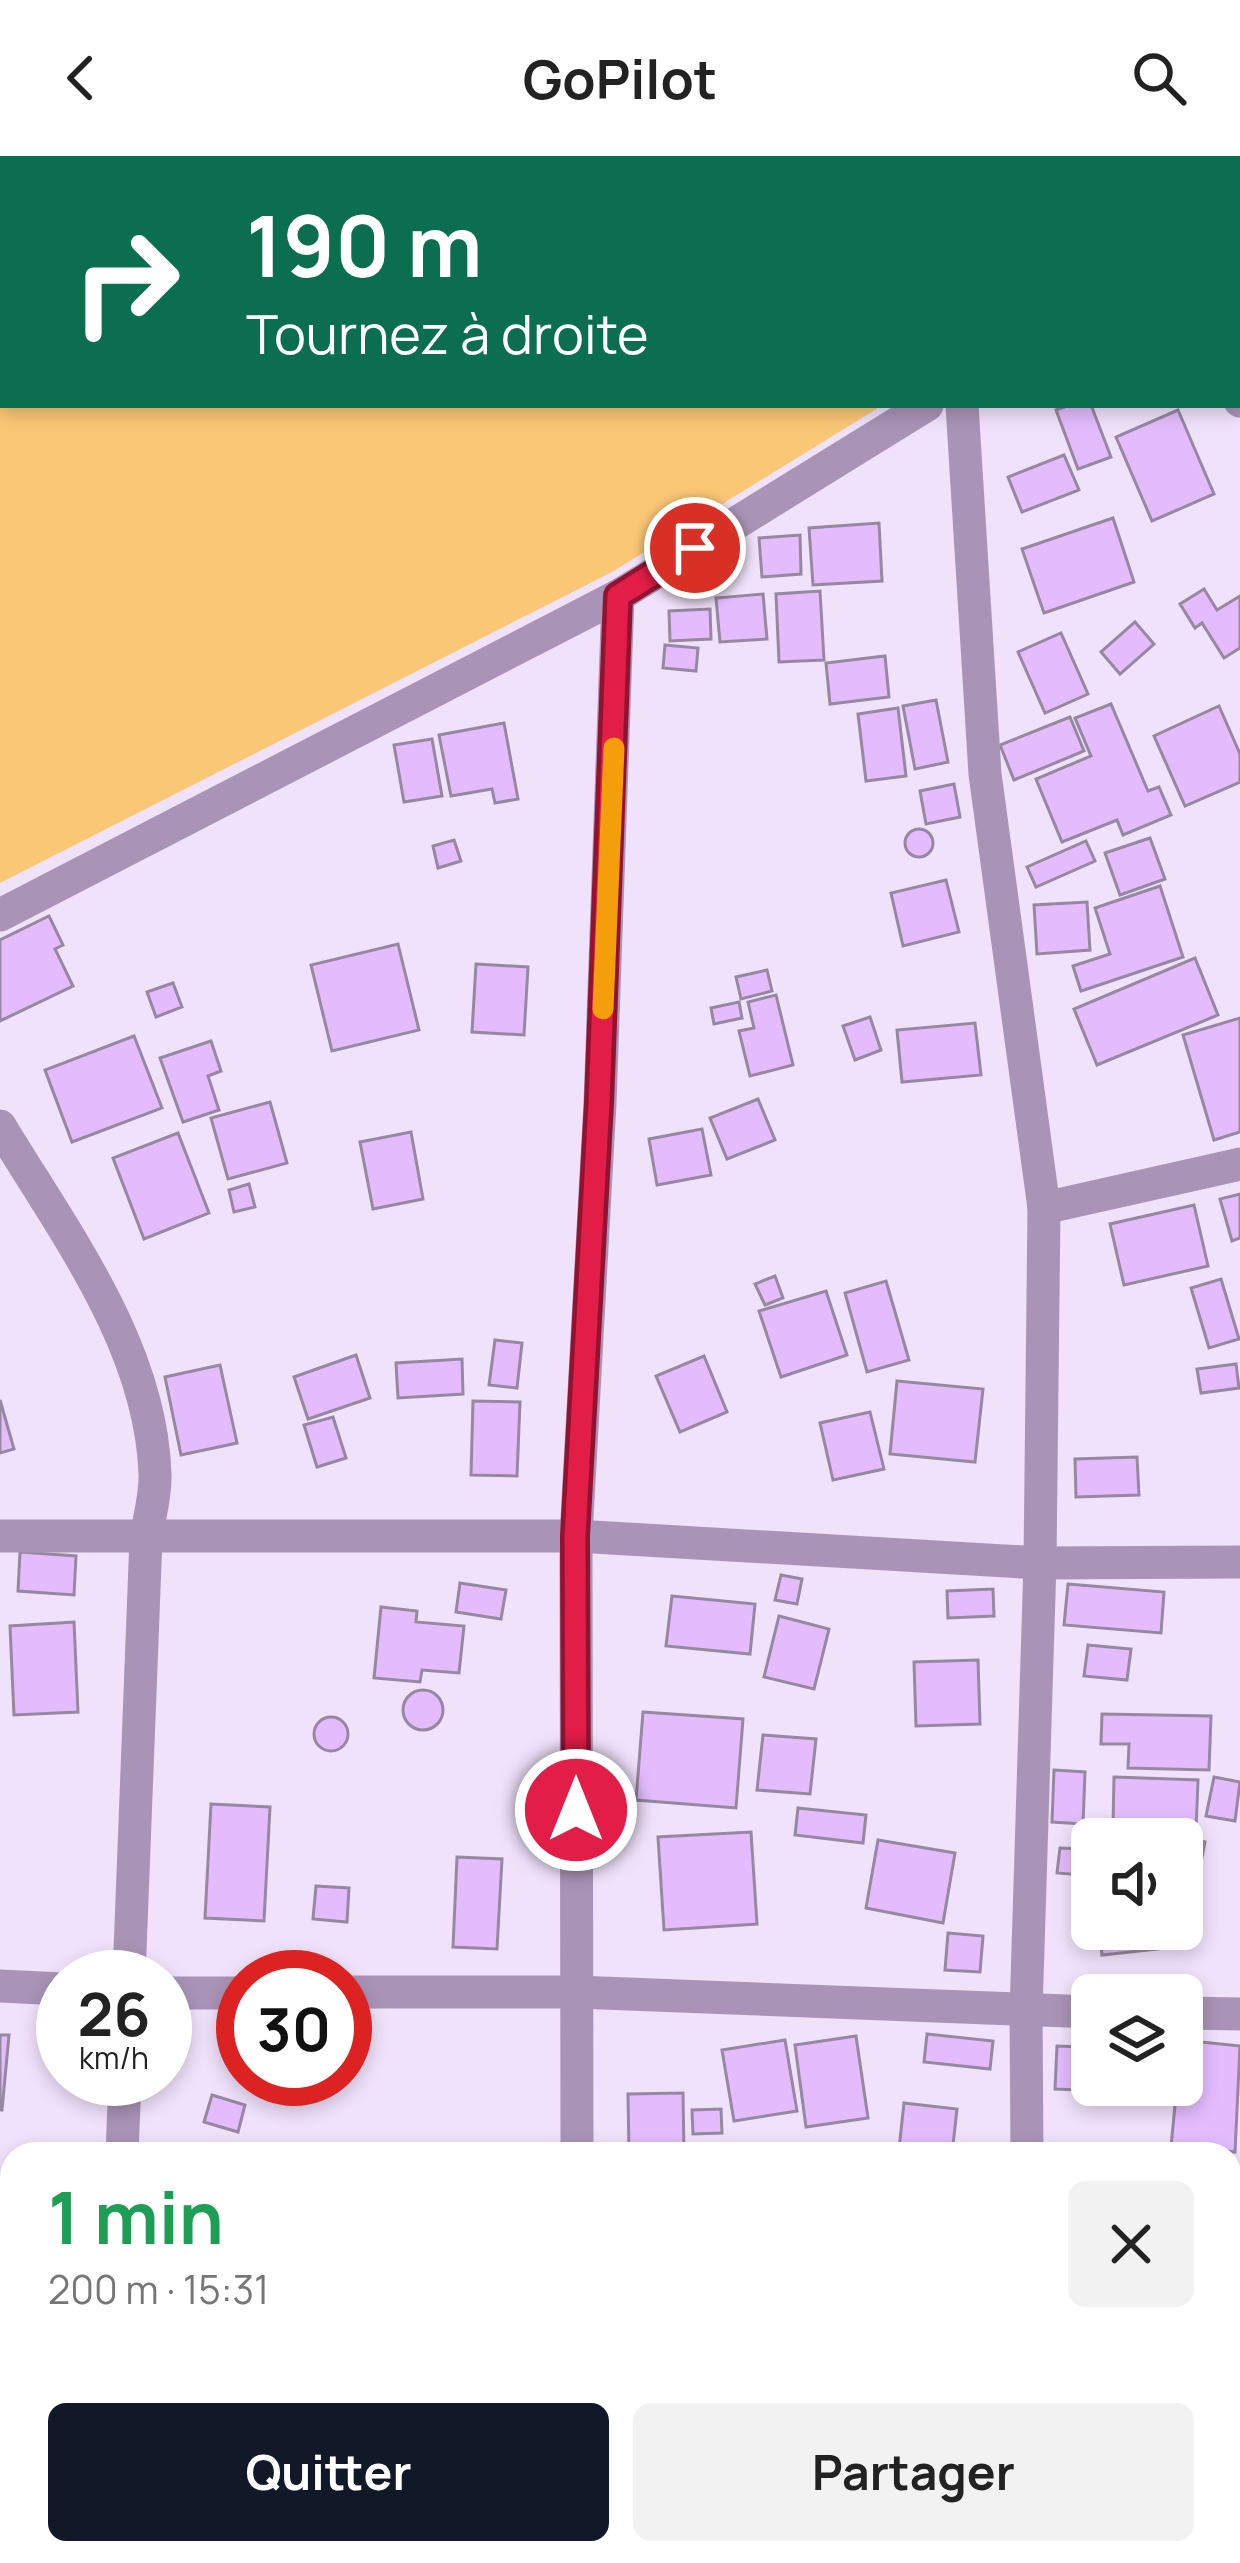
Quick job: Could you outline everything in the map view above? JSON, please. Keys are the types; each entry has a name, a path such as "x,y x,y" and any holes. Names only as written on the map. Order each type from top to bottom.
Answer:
{"street":[{"path":"0,915 618,596 922,408"},
{"path":"962,408 985,774 1044,1208 1027,2142"},
{"path":"577,2142 575,1536 601,1080 618,596"},
{"path":"0,1126 94,1281 128,1354 148,1414 155,1478 146,1538 130,1950"},
{"path":"1044,1208 1240,1164"},
{"path":"0,1536 575,1536 1040,1563 1240,1562"},
{"path":"0,1986 36,1988"},
{"path":"372,1992 576,1992 1071,2012"},
{"path":"1203,2013 1240,2014"},
{"path":"122,2142 124,2106"}],"shaded area":[{"path":"0,408 878,408 612,572 0,883"}],"building":[{"path":"1092,408 1111,457 1078,469 1056,410"},
{"path":"1178,410 1214,494 1152,521 1116,437"},
{"path":"1064,455 1079,490 1022,512 1008,477"},
{"path":"1113,518 1134,582 1044,613 1022,549"},
{"path":"879,523 882,581 813,585 809,528"},
{"path":"800,535 801,574 762,577 759,538"},
{"path":"1204,589 1217,610 1240,596 1240,648 1224,658 1202,623 1195,628 1180,604"},
{"path":"820,591 824,660 779,662 776,594"},
{"path":"763,594 767,639 720,642 716,598"},
{"path":"710,609 711,639 670,641 669,611"},
{"path":"1135,622 1154,644 1120,674 1101,652"},
{"path":"1061,633 1088,694 1045,713 1018,652"},
{"path":"665,645 698,648 696,671 663,668"},
{"path":"885,656 889,697 830,704 826,663"},
{"path":"936,700 948,762 915,769 903,706"},
{"path":"1111,704 1148,791 1159,787 1171,815 1123,835 1117,820 1062,842 1036,779 1091,756 1075,718"},
{"path":"1219,706 1240,754 1240,782 1185,806 1154,736"},
{"path":"898,708 906,776 866,781 858,714"},
{"path":"1070,717 1084,751 1014,780 1000,745"},
{"path":"504,723 518,799 495,803 492,789 451,796 439,735"},
{"path":"432,739 442,796 404,802 394,745"},
{"path":"954,784 960,817 926,824 920,791"},
{"path":"919,829 929,833 933,843 929,853 919,857 909,853 905,843 909,833"},
{"path":"1150,838 1165,879 1120,895 1105,853"},
{"path":"454,840 461,861 438,868 433,846"},
{"path":"1086,841 1095,861 1036,887 1027,867"},
{"path":"946,880 959,932 903,946 891,893"},
{"path":"1160,886 1183,957 1081,991 1073,966 1110,954 1095,908"},
{"path":"1087,902 1090,950 1037,954 1034,905"},
{"path":"49,916 63,945 55,949 73,986 0,1021 0,940"},
{"path":"398,944 419,1030 332,1051 311,965"},
{"path":"1195,958 1218,1015 1097,1065 1074,1009"},
{"path":"476,964 528,967 524,1035 472,1032"},
{"path":"767,970 772,991 741,999 736,977"},
{"path":"173,983 182,1007 156,1017 147,992"},
{"path":"776,995 793,1065 750,1076 739,1031 754,1028 748,1002"},
{"path":"739,1002 742,1018 714,1024 711,1008"},
{"path":"870,1017 881,1050 855,1060 843,1026"},
{"path":"1240,1018 1240,1132 1214,1140 1183,1035"},
{"path":"975,1023 981,1075 902,1082 897,1030"},
{"path":"134,1036 162,1108 72,1142 45,1070"},
{"path":"211,1041 221,1071 208,1076 219,1110 183,1122 160,1058"},
{"path":"758,1099 775,1140 727,1159 710,1118"},
{"path":"270,1102 287,1163 228,1179 211,1118"},
{"path":"702,1129 711,1175 657,1185 649,1139"},
{"path":"411,1132 423,1199 373,1209 360,1142"},
{"path":"178,1133 209,1213 144,1239 113,1158"},
{"path":"249,1184 255,1207 234,1212 229,1190"},
{"path":"1240,1194 1240,1238 1232,1241 1220,1199"},
{"path":"1194,1205 1208,1266 1124,1285 1110,1224"},
{"path":"775,1276 783,1298 765,1305 755,1284"},
{"path":"1221,1279 1239,1339 1209,1348 1191,1288"},
{"path":"886,1281 909,1360 867,1372 845,1293"},
{"path":"826,1291 847,1355 781,1377 759,1311"},
{"path":"495,1340 522,1343 517,1388 489,1385"},
{"path":"356,1355 370,1398 308,1419 294,1377"},
{"path":"704,1356 727,1412 680,1432 656,1376"},
{"path":"462,1359 463,1394 398,1398 396,1363"},
{"path":"1236,1364 1239,1388 1201,1393 1197,1369"},
{"path":"220,1365 237,1443 181,1455 165,1377"},
{"path":"897,1381 983,1389 975,1462 890,1454"},
{"path":"0,1400 14,1449 0,1453"},
{"path":"473,1401 520,1402 517,1476 471,1475"},
{"path":"870,1412 884,1469 833,1480 820,1423"},
{"path":"333,1417 346,1458 317,1467 304,1425"},
{"path":"1137,1457 1139,1495 1076,1497 1075,1459"},
{"path":"20,1552 76,1556 74,1595 18,1591"},
{"path":"781,1575 802,1579 797,1604 775,1600"},
{"path":"460,1583 506,1590 501,1619 456,1612"},
{"path":"1068,1584 1164,1592 1161,1633 1064,1625"},
{"path":"993,1589 994,1616 948,1618 947,1591"},
{"path":"672,1596 755,1604 750,1654 666,1646"},
{"path":"381,1607 417,1611 416,1622 464,1626 459,1673 422,1670 420,1682 374,1678"},
{"path":"779,1616 829,1629 814,1689 764,1677"},
{"path":"74,1622 78,1712 14,1715 10,1626"},
{"path":"1088,1645 1131,1649 1127,1680 1084,1676"},
{"path":"978,1660 980,1724 916,1726 914,1662"},
{"path":"423,1690 437,1696 443,1710 437,1724 423,1730 409,1724 403,1710 409,1696"},
{"path":"643,1712 743,1719 736,1808 636,1800"},
{"path":"1102,1714 1211,1716 1209,1770 1128,1768 1129,1744 1101,1744"},
{"path":"331,1717 343,1722 348,1734 343,1746 331,1751 319,1746 314,1734 319,1722"},
{"path":"763,1735 816,1739 810,1794 757,1790"},
{"path":"1054,1770 1085,1772 1083,1818 1071,1818 1071,1823 1052,1822"},
{"path":"1114,1777 1198,1780 1196,1818 1113,1818"},
{"path":"1214,1777 1240,1782 1235,1821 1206,1816"},
{"path":"211,1804 270,1807 264,1921 205,1918"},
{"path":"798,1808 866,1815 863,1843 795,1835"},
{"path":"751,1832 757,1924 664,1930 658,1837"},
{"path":"878,1840 955,1853 943,1923 866,1908"},
{"path":"1060,1848 1071,1848 1071,1874 1057,1873"},
{"path":"457,1857 502,1859 497,1949 453,1947"},
{"path":"316,1886 349,1888 347,1922 313,1919"},
{"path":"948,1933 983,1936 980,1972 945,1970"},
{"path":"1101,1950 1149,1950 1102,1955"},
{"path":"927,2034 993,2041 990,2069 924,2062"},
{"path":"0,2035 9,2035 2,2110 0,2110"},
{"path":"856,2036 868,2118 806,2127 795,2045"},
{"path":"785,2040 797,2111 734,2121 722,2050"},
{"path":"1203,2042 1240,2046 1235,2142 1171,2142 1175,2106 1203,2106"},
{"path":"1057,2046 1071,2047 1071,2090 1055,2089"},
{"path":"683,2093 684,2142 629,2142 628,2094"},
{"path":"212,2095 216,2106 245,2106 238,2132 204,2122"},
{"path":"904,2103 957,2109 953,2142 900,2142"},
{"path":"721,2109 722,2133 693,2134 692,2110"}],"slow traffic":[{"path":"603,1009 614,748"}],"route":[{"path":"576,1810 575,1536 599,1103 618,596 695,548"}]}
